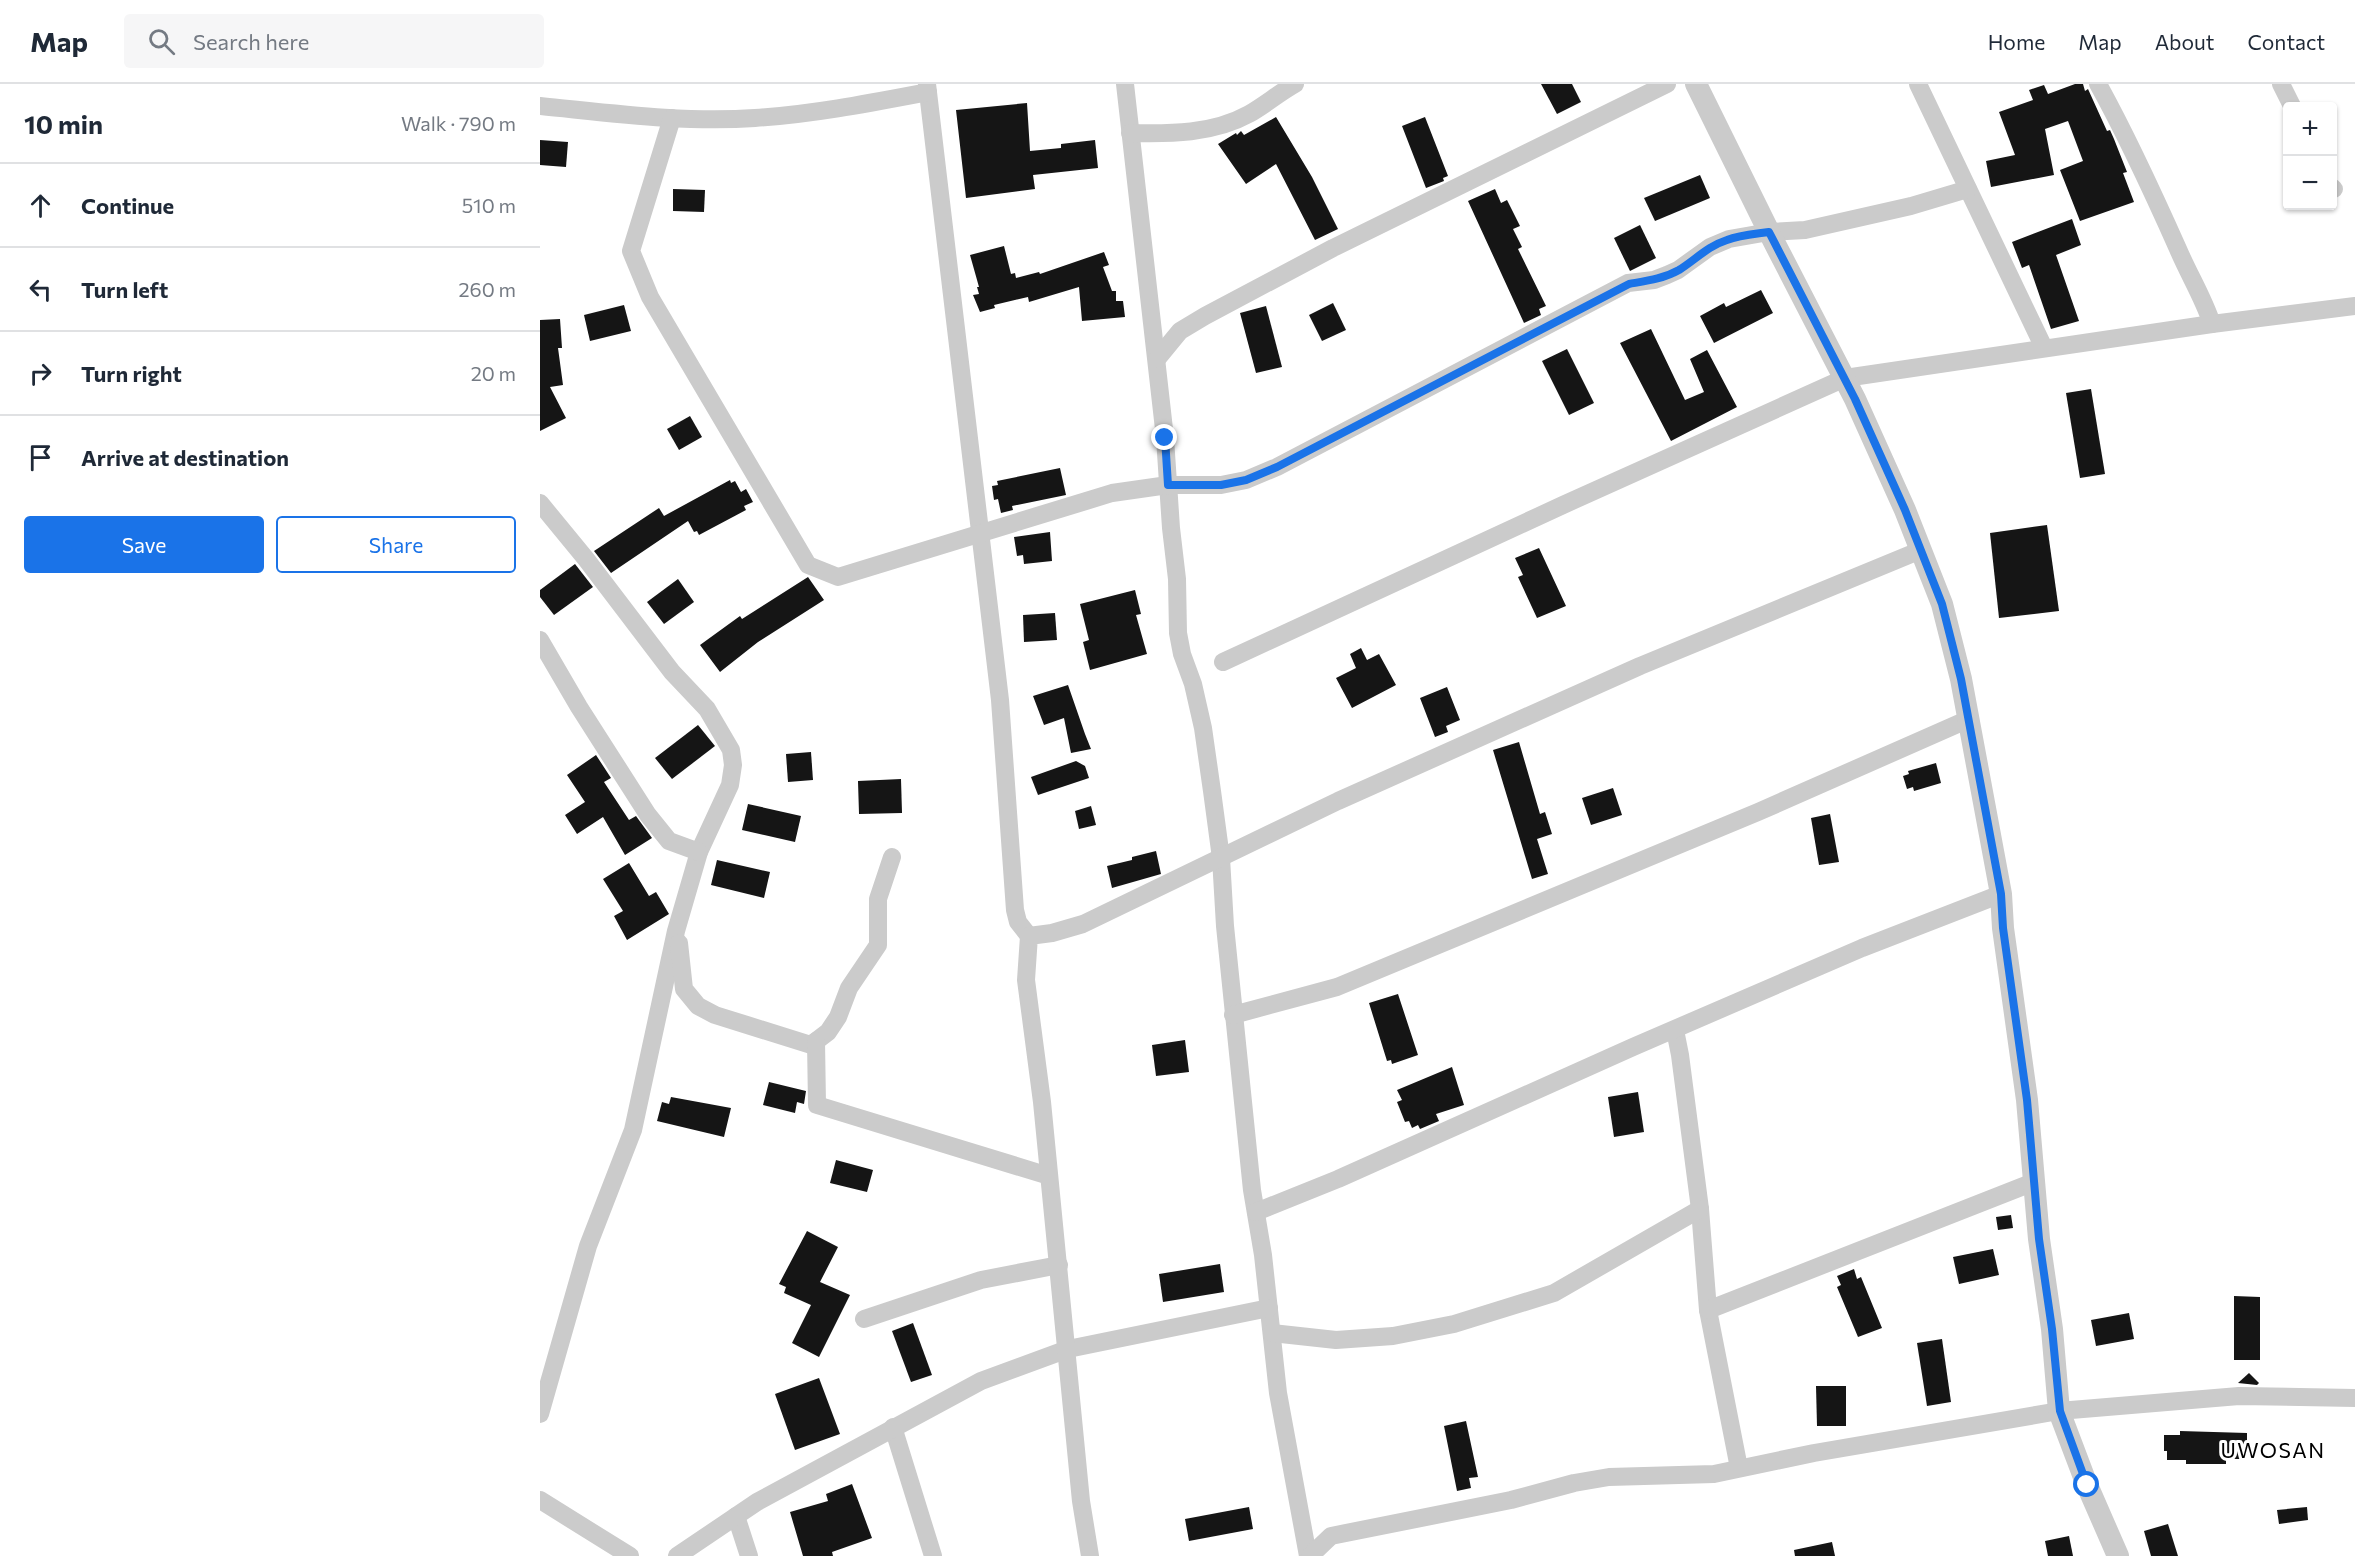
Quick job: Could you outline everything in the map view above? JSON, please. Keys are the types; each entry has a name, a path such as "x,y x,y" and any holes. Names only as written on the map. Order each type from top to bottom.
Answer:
{"street":[{"path":"1125,84 1132,163 1157,359 1177,579 1178,633 1203,728 1221,858 1233,1016 1278,1393 1301,1524 1309,1556 1330,1536 1511,1500 1574,1483 1609,1477 1713,1474 2060,1411 2239,1396 2355,1398"},
{"path":"1131,134 1170,134 1205,130 1247,115 1295,84"},
{"path":"1157,359 1180,331 1205,316 1333,248 1666,84"},
{"path":"1696,84 1845,378 1905,510 1942,604 1969,719 2001,894 2003,928 2027,1100 2060,1411 2087,1485 2118,1556"},
{"path":"1918,84 2044,348"},
{"path":"2098,84 2127,137 2181,256 2205,301 2211,324"},
{"path":"2281,84 2290,102"},
{"path":"540,106 672,118 753,118 831,111 927,88 1000,700 1015,910 1018,922 1029,936 1026,980 1068,1349 1081,1501 1090,1556"},
{"path":"672,118 631,251 650,297 808,566 838,577 1112,494 1168,485 1221,485 1246,480 1277,467 1629,284 1654,280 1678,270 1710,247 1729,239 1769,232 1805,230 1911,206 1968,189"},
{"path":"1222,662 1845,378 2211,324 2355,306"},
{"path":"540,503 672,672 706,709 731,750 733,765 730,785 699,852 678,924 633,1130 588,1246 540,1414"},
{"path":"1029,936 1052,933 1083,924 1338,801 1640,666 1921,550"},
{"path":"540,640 579,707 648,815 669,841 699,852"},
{"path":"1233,1016 1337,987 1758,812 1969,719"},
{"path":"678,924 684,988 698,1006 715,1015 751,1024 771,1034 811,1045 828,1032 838,1017 849,988 878,945 878,899 892,857"},
{"path":"1256,1212 1338,1179 1863,948 2001,894"},
{"path":"1674,1030 1680,1055 1700,1209 1708,1310 1739,1468"},
{"path":"816,1041 817,1105 1049,1176"},
{"path":"1708,1310 2034,1182"},
{"path":"1272,1333 1336,1340 1393,1336 1454,1324 1554,1293 1700,1209"},
{"path":"864,1318 981,1280 1059,1265"},
{"path":"677,1556 757,1502 981,1381 1068,1349 1269,1308"},
{"path":"893,1427 933,1556"},
{"path":"540,1500 630,1556"},
{"path":"736,1516 749,1556"},
{"path":"1301,1524 1330,1536"}],"building":[{"path":"1541,84 1572,84 1581,102 1557,114"},
{"path":"2075,84 2083,84 2085,91 2088,89 2107,131 2110,130 2127,172 2123,173 2134,202 2080,221 2060,170 2083,161 2068,121 2045,129 2054,175 1991,187 1986,161 2015,155 1999,112 2033,100 2029,90 2044,85 2048,94"},
{"path":"1027,103 1030,151 1061,148 1061,144 1095,140 1098,168 1033,175 1035,189 966,198 956,110"},
{"path":"1276,117 1312,177 1338,229 1315,240 1276,164 1246,184 1218,144 1241,131 1244,135"},
{"path":"1425,117 1448,176 1443,178 1444,181 1426,188 1402,126"},
{"path":"540,140 568,142 566,167 540,165"},
{"path":"1700,175 1710,198 1655,221 1644,198"},
{"path":"673,189 705,190 704,212 673,211"},
{"path":"1495,189 1501,203 1507,200 1520,226 1513,229 1522,247 1518,249 1546,306 1539,309 1541,315 1524,323 1468,201"},
{"path":"2072,219 2081,245 2056,255 2079,321 2051,329 2029,265 2022,268 2012,242"},
{"path":"1640,225 1656,258 1630,271 1614,238"},
{"path":"1004,246 1011,274 1015,273 1016,278 1039,272 1040,274 1104,252 1109,265 1103,267 1112,291 1116,291 1116,301 1123,301 1125,317 1082,321 1079,287 1029,302 1028,297 994,305 995,308 980,312 973,295 979,294 977,287 979,287 970,255"},
{"path":"1761,290 1773,313 1714,343 1700,316 1724,303 1726,307"},
{"path":"1333,303 1346,330 1322,341 1309,315"},
{"path":"624,305 631,331 590,341 584,315"},
{"path":"1266,306 1282,367 1256,373 1240,313"},
{"path":"560,319 562,348 558,348 563,385 550,387 566,418 540,431 540,320"},
{"path":"1651,329 1685,400 1704,392 1690,359 1707,350 1737,407 1671,441 1620,343"},
{"path":"1567,349 1594,403 1569,415 1542,361"},
{"path":"2091,389 2105,474 2080,478 2066,393"},
{"path":"690,416 702,437 679,450 667,429"},
{"path":"1060,468 1066,495 1012,506 1013,510 1001,513 998,499 994,500 992,486 998,485 997,481"},
{"path":"730,480 731,483 735,481 741,492 746,489 753,502 744,506 746,510 699,535 697,531 694,532 688,521 611,573 594,551 659,508 664,516"},
{"path":"2047,525 2059,611 1999,618 1990,533"},
{"path":"1050,532 1052,561 1024,564 1023,555 1017,556 1014,537"},
{"path":"1539,548 1566,606 1537,618 1518,577 1523,575 1515,558"},
{"path":"575,564 593,587 554,615 540,597 540,590"},
{"path":"808,577 824,600 758,642 720,672 700,645 740,616 742,619"},
{"path":"678,579 694,602 664,624 647,602"},
{"path":"1135,590 1141,614 1136,615 1147,654 1090,670 1083,642 1089,640 1080,604"},
{"path":"1055,613 1057,640 1024,642 1023,615"},
{"path":"1361,648 1367,660 1379,654 1396,685 1352,708 1336,678 1356,668 1350,654"},
{"path":"1068,685 1091,749 1071,753 1064,718 1044,725 1033,696"},
{"path":"1447,687 1460,720 1446,726 1448,732 1435,737 1420,698"},
{"path":"698,725 715,746 672,779 655,758"},
{"path":"1519,742 1540,814 1545,812 1552,834 1537,839 1548,874 1532,879 1493,750"},
{"path":"811,752 813,780 788,782 786,754"},
{"path":"596,755 611,778 604,782 629,820 636,816 652,838 625,855 603,817 577,834 565,815 585,802 567,775"},
{"path":"1076,761 1085,766 1089,778 1038,795 1031,777"},
{"path":"1936,763 1941,783 1914,791 1913,787 1907,789 1903,776 1909,774 1908,771"},
{"path":"901,779 902,813 859,814 858,781"},
{"path":"1613,788 1622,815 1591,825 1582,798"},
{"path":"748,804 801,816 795,842 742,830"},
{"path":"1091,806 1096,825 1079,829 1075,811"},
{"path":"1830,814 1839,862 1819,865 1811,818"},
{"path":"1156,851 1161,874 1112,888 1107,866"},
{"path":"717,860 770,872 764,898 711,885"},
{"path":"629,863 649,896 656,892 669,914 627,940 614,916 623,911 603,879"},
{"path":"1398,994 1418,1055 1392,1064 1391,1060 1387,1061 1369,1003"},
{"path":"1185,1040 1189,1072 1156,1076 1152,1045"},
{"path":"1452,1067 1464,1105 1436,1114 1439,1121 1420,1129 1418,1125 1412,1128 1409,1121 1405,1122 1397,1102 1402,1100 1397,1090"},
{"path":"769,1082 806,1091 804,1104 797,1102 795,1113 763,1105"},
{"path":"1638,1092 1644,1132 1614,1137 1608,1097"},
{"path":"671,1097 731,1108 724,1137 657,1121 662,1102 669,1104"},
{"path":"836,1160 873,1170 867,1192 830,1183"},
{"path":"2011,1215 2013,1228 1998,1230 1996,1217"},
{"path":"807,1231 838,1247 820,1282 850,1295 819,1357 792,1343 811,1305 784,1293 786,1287 779,1284"},
{"path":"1993,1249 1999,1275 1959,1284 1953,1257"},
{"path":"1220,1264 1224,1292 1163,1302 1159,1274"},
{"path":"1854,1269 1857,1279 1861,1277 1882,1328 1858,1337 1837,1287 1841,1285 1837,1276"},
{"path":"2234,1296 2260,1297 2260,1360 2234,1360"},
{"path":"2129,1313 2134,1339 2096,1346 2091,1320"},
{"path":"913,1323 932,1375 911,1382 892,1331"},
{"path":"1942,1339 1951,1402 1927,1406 1917,1343"},
{"path":"2249,1373 2259,1383 2257,1385 2238,1383"},
{"path":"819,1378 840,1434 795,1450 775,1394"},
{"path":"1816,1386 1846,1386 1846,1426 1817,1426"},
{"path":"1466,1421 1478,1477 1469,1478 1471,1488 1457,1491 1444,1426"},
{"path":"2180,1431 2247,1433 2247,1448 2243,1448 2243,1459 2226,1459 2226,1464 2186,1464 2186,1460 2167,1460 2167,1451 2164,1451 2164,1435 2180,1435"},
{"path":"852,1484 872,1538 832,1552 833,1556 803,1556 790,1512 828,1501 826,1494"},
{"path":"1249,1507 1253,1529 1189,1541 1185,1519"},
{"path":"2307,1507 2308,1520 2279,1524 2277,1510"},
{"path":"2168,1524 2178,1556 2151,1556 2144,1531"},
{"path":"2069,1536 2073,1556 2048,1556 2045,1541"},
{"path":"1832,1542 1835,1556 1795,1556 1794,1550"}],"district":[{"name":"UWOSAN","path":"2273,1449"}],"route":[{"path":"1165,438 1168,485 1221,485 1246,480 1277,467 1612,292 1629,284 1654,280 1667,275 1678,270 1710,247 1729,239 1769,232 1855,399 1905,510 1942,604 1961,679 2001,894 2003,928 2027,1100 2039,1239 2052,1329 2060,1411 2087,1485"}]}
